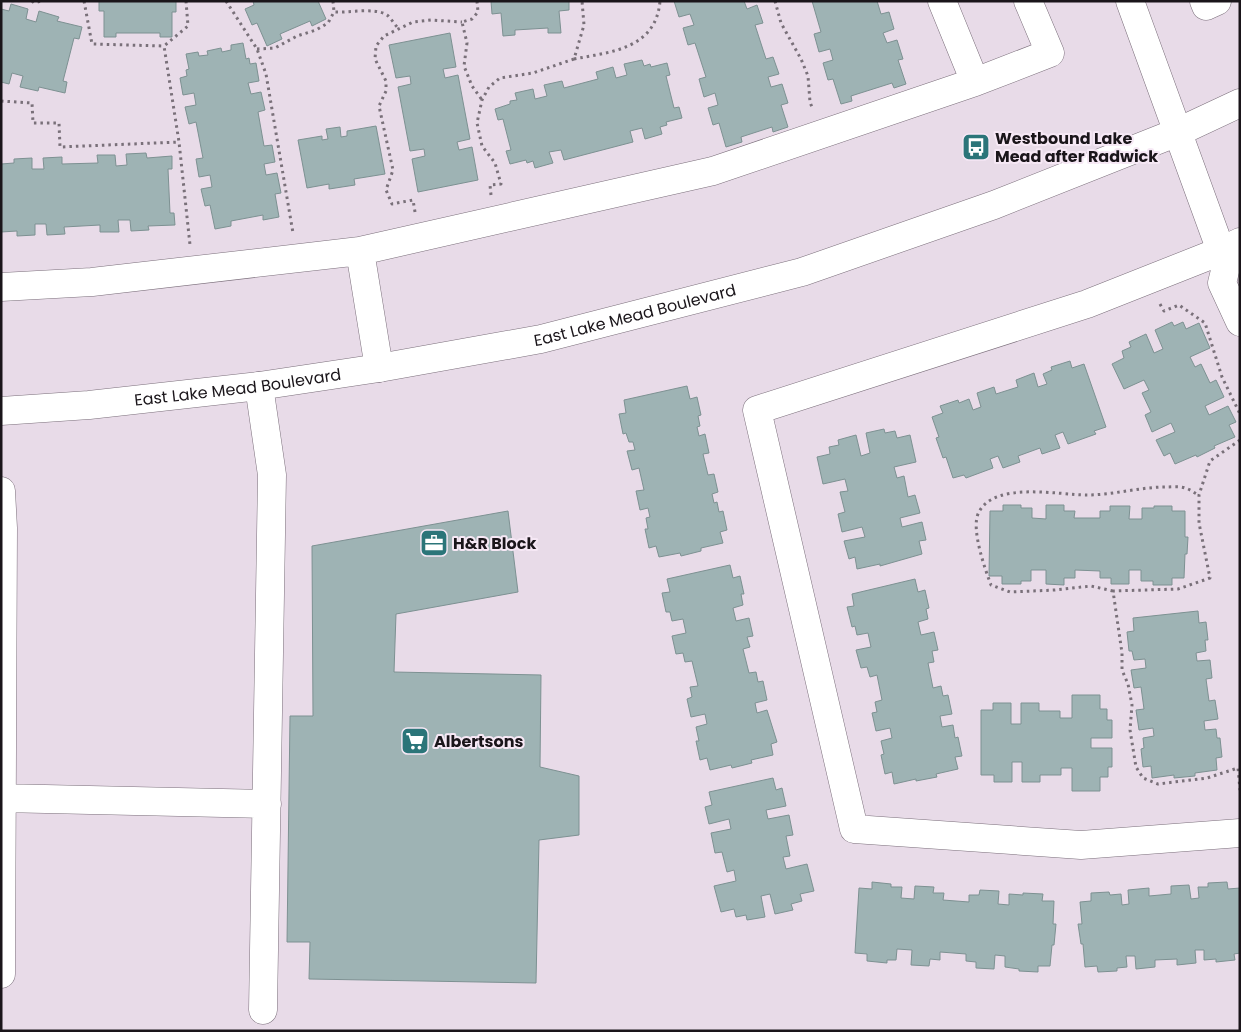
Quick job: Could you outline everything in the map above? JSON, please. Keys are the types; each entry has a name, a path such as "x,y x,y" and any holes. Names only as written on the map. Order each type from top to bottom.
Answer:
{"main road":[{"path":"942,1 975,82"},
{"path":"1,286 92,282 360,251 713,171 975,82 1050,53 1028,1"},
{"path":"1130,1 1178,132 1232,255 1222,283 1240,322"},
{"path":"1204,1 1206,6 1217,1"},
{"name":"East Lake Mead Boulevard","path":"1,411 89,404 259,386 379,368 541,339 802,272 994,205 1178,132 1240,103"},
{"path":"360,251 379,368"},
{"path":"1232,255 1150,280 1087,304 757,410 854,829 1081,845 1240,833"},
{"path":"259,386 272,475 263,1010"},
{"path":"1,490 3,528 1,974"},
{"path":"2,798 267,804"}],"path":[{"path":"32,1 34,4 41,1"},
{"path":"84,1 92,44 164,46 188,26 186,1"},
{"path":"226,1 257,50 266,74 289,259"},
{"path":"257,50 275,48 328,23 334,12 333,1"},
{"path":"420,237 413,200 392,204 386,190 393,170 379,106 386,91 386,81 375,59 376,46 384,36 413,22 462,22 472,20 478,12 477,1"},
{"path":"574,59 584,25 582,1"},
{"path":"497,220 490,185 501,184 495,164 482,146 477,123 482,100 489,87 500,78 533,73 574,59 614,52 637,43 649,32 660,10 660,1"},
{"path":"775,1 781,23 808,76 810,102 822,134"},
{"path":"334,12 346,13 372,10 387,15 398,28"},
{"path":"462,22 467,43 464,66 472,86 482,100"},
{"path":"164,46 178,142 192,270"},
{"path":"1,100 32,103 33,123 59,123 60,147 178,142"},
{"path":"1150,280 1164,311 1179,305 1205,323 1222,377 1240,414"},
{"path":"1199,495 1184,487 1150,487 1088,495 1024,491 1005,495 988,502 979,511 975,522 983,565 991,585 1010,592 1091,586 1113,591 1178,589 1210,578 1199,523 1199,495 1210,461 1240,440"},
{"path":"1113,591 1122,653 1122,670 1128,684 1132,705 1130,730 1136,767 1144,778 1158,784 1207,778 1238,768 1240,790"}],"building":[{"path":"99,1 176,1 176,12 172,12 172,37 160,37 160,33 116,33 116,37 104,37 104,11 99,11"},
{"path":"253,1 318,1 326,19 312,26 310,21 280,34 282,39 267,46 257,23 252,25 245,9 254,5"},
{"path":"491,1 569,1 569,10 559,11 561,33 548,33 548,28 515,30 515,35 503,36 501,13 492,14"},
{"path":"674,1 744,1 747,9 757,5 763,23 755,25 766,59 773,57 779,74 768,77 771,87 782,84 788,103 781,105 788,127 773,132 772,127 741,137 742,142 726,147 719,123 713,125 708,108 718,105 715,93 704,97 699,79 706,77 695,43 688,45 683,28 694,25 690,14 679,17"},
{"path":"812,1 877,1 881,14 889,12 894,29 883,33 887,43 897,40 903,59 898,60 906,84 894,88 892,83 851,96 852,101 841,104 833,79 828,80 823,63 833,60 830,49 819,52 814,34 821,32"},
{"path":"11,4 28,9 26,19 36,22 39,11 59,17 57,21 82,27 79,39 74,38 63,81 67,82 65,93 39,87 38,91 20,87 23,76 12,73 9,84 1,82 1,9 9,11"},
{"path":"450,33 456,67 443,69 445,78 458,75 470,139 457,142 459,150 472,147 478,180 418,192 412,159 425,156 424,149 410,151 398,87 411,84 410,76 396,78 389,45"},
{"path":"243,43 246,59 249,58 250,64 256,63 259,81 248,83 251,94 261,92 265,110 258,112 264,146 272,145 275,162 264,164 266,175 277,173 281,193 275,194 279,217 263,220 263,215 231,221 231,226 215,229 210,205 205,206 201,189 212,187 210,175 199,177 196,159 203,158 196,122 189,124 185,107 196,105 194,93 183,95 180,78 187,76 186,70 189,69 186,54 198,52 199,56 208,55 207,51 221,48 222,52 231,50 231,45"},
{"path":"642,60 644,66 650,64 651,67 667,63 670,75 666,76 674,108 679,107 682,118 666,122 667,125 660,127 662,134 645,139 642,128 630,131 633,142 564,160 561,150 549,152 553,163 535,168 533,161 527,163 526,160 510,164 506,151 511,150 503,119 498,120 495,109 510,104 510,101 517,100 515,93 533,89 535,99 547,96 544,85 562,81 564,88 598,79 596,72 613,67 616,78 627,75 624,64"},
{"path":"376,126 385,174 354,179 355,185 329,189 329,184 307,188 298,140 322,136 322,140 328,139 326,129 340,127 341,137 347,136 347,131"},
{"path":"146,153 147,158 172,156 172,169 168,169 170,213 174,213 175,225 148,226 149,230 131,231 130,220 118,220 119,232 100,232 100,225 64,227 65,234 47,235 46,224 35,224 35,235 17,236 17,231 1,232 1,164 14,163 14,159 32,158 32,169 44,169 43,158 62,157 62,164 98,163 97,155 115,155 116,166 127,165 126,154"},
{"path":"1172,322 1174,326 1183,322 1186,329 1199,323 1210,348 1190,357 1195,367 1201,364 1210,383 1216,380 1224,397 1205,406 1209,415 1228,406 1236,422 1229,425 1235,437 1214,446 1215,448 1197,457 1196,455 1175,464 1170,453 1164,456 1156,440 1175,432 1171,423 1152,432 1145,415 1151,412 1142,393 1149,390 1144,380 1124,389 1112,364 1124,358 1122,351 1131,347 1129,342 1146,334 1154,353 1163,349 1155,330"},
{"path":"1070,361 1072,368 1084,364 1106,427 1094,431 1096,434 1068,444 1063,432 1055,435 1060,448 1042,454 1040,448 1018,456 1020,462 1003,468 998,456 990,459 993,468 966,478 964,475 953,478 946,457 943,458 936,438 939,437 932,417 943,413 940,406 958,400 959,403 969,399 973,410 981,407 977,393 994,387 996,394 1018,387 1016,380 1034,373 1038,387 1047,384 1043,374 1052,370 1051,367"},
{"path":"687,386 690,399 697,397 701,415 698,416 700,426 697,427 699,436 705,434 709,453 703,454 708,475 714,474 718,492 712,494 714,503 717,502 719,512 723,511 727,530 720,532 723,543 701,548 701,551 681,556 680,553 659,557 656,546 649,548 645,529 648,529 646,518 650,517 648,508 640,510 636,491 644,490 639,468 632,470 627,451 635,450 633,442 629,442 626,433 623,434 619,414 626,413 624,400"},
{"path":"884,429 885,433 895,431 897,438 910,435 916,462 894,467 897,478 904,476 908,497 915,495 920,513 900,518 902,527 922,522 926,540 919,541 922,554 880,566 880,564 857,569 855,557 849,559 844,541 865,537 862,527 842,532 838,514 845,512 840,492 848,491 845,479 823,484 817,457 830,454 829,447 839,445 838,440 856,435 861,456 870,453 866,433"},
{"path":"1003,505 1021,505 1021,508 1032,508 1032,518 1046,519 1046,505 1064,505 1064,511 1075,511 1074,518 1100,518 1100,511 1110,511 1110,506 1130,506 1129,519 1142,519 1142,508 1154,508 1154,506 1172,506 1172,511 1185,511 1185,537 1188,537 1184,578 1172,578 1172,585 1153,585 1153,581 1141,581 1141,570 1129,570 1129,584 1111,584 1111,578 1100,578 1100,571 1075,570 1075,578 1064,578 1064,585 1046,584 1046,570 1031,570 1031,581 1021,581 1021,584 1002,584 1002,576 989,576 990,511 1003,511"},
{"name":"Albertsons","path":"508,511 518,592 396,614 394,672 541,675 540,767 579,776 579,835 539,840 536,983 309,979 310,942 287,942 290,716 313,716 312,546"},
{"path":"730,565 733,578 740,576 744,594 741,594 743,605 733,608 736,621 749,618 753,636 747,637 750,647 743,649 749,673 756,672 758,682 763,681 767,700 755,703 757,713 767,710 777,742 771,744 773,755 751,760 752,763 732,768 731,765 710,770 707,758 700,760 696,741 699,741 696,727 707,724 705,714 691,717 687,699 692,697 690,687 698,686 692,661 685,662 683,653 676,654 672,636 686,633 683,619 672,621 670,612 666,612 662,593 670,592 667,579"},
{"path":"915,579 918,592 925,590 929,608 926,609 928,619 918,622 921,635 934,632 938,650 932,651 934,662 928,663 933,688 941,686 943,696 948,695 952,714 940,716 942,727 953,725 955,738 958,737 962,756 955,757 958,769 936,774 937,777 894,784 892,772 885,774 881,755 884,754 881,741 892,738 890,728 876,731 872,713 877,712 875,702 882,700 877,675 870,677 867,667 861,668 856,650 871,647 868,633 857,635 855,626 852,627 847,607 854,606 852,594"},
{"path":"1198,611 1199,623 1206,622 1208,640 1205,640 1206,651 1196,653 1197,661 1210,660 1212,678 1206,679 1209,701 1215,700 1218,719 1204,721 1205,730 1216,729 1217,738 1220,738 1222,757 1216,758 1217,770 1195,773 1195,776 1174,778 1174,775 1152,778 1151,766 1143,767 1141,749 1144,748 1143,738 1154,736 1153,728 1139,730 1136,710 1144,709 1141,687 1134,688 1131,670 1146,668 1145,659 1134,660 1132,651 1129,651 1127,632 1134,631 1133,618"},
{"path":"1072,695 1100,695 1100,709 1107,709 1107,720 1112,720 1112,738 1091,738 1091,748 1112,748 1112,767 1108,767 1108,777 1100,777 1100,791 1072,791 1072,768 1061,768 1061,775 1040,775 1040,782 1022,782 1022,762 1012,762 1012,782 994,782 994,775 981,775 981,710 993,710 993,703 1011,703 1011,724 1021,724 1021,703 1039,703 1039,711 1060,711 1060,718 1072,718"},
{"path":"773,778 776,790 782,788 786,806 766,810 768,819 789,815 793,835 786,836 790,856 783,857 786,869 807,864 814,891 800,894 802,901 791,904 793,910 775,914 770,894 761,896 765,917 747,920 746,915 736,917 734,909 721,912 714,886 736,881 734,870 727,872 722,852 715,853 711,833 731,829 729,819 709,824 705,807 712,805 709,792"},
{"path":"872,882 891,884 891,887 902,887 901,898 914,899 915,886 934,887 933,893 944,893 943,900 969,902 969,895 979,895 980,890 999,891 998,904 1009,905 1009,894 1043,894 1042,901 1054,901 1053,924 1056,924 1050,966 1038,966 1038,972 1019,971 1019,969 1005,967 1005,956 995,955 994,969 976,968 976,962 966,961 966,954 940,952 940,960 930,959 929,966 911,965 912,950 897,949 896,960 887,960 887,963 867,961 867,954 855,953 859,888 872,889"},
{"path":"1227,882 1228,889 1240,888 1240,953 1234,954 1235,960 1216,962 1216,959 1204,960 1204,950 1195,950 1196,963 1177,965 1177,959 1155,960 1155,967 1136,969 1135,956 1126,956 1127,967 1117,968 1117,971 1098,972 1097,966 1085,967 1083,944 1081,944 1078,924 1082,924 1080,902 1091,901 1091,893 1109,892 1110,895 1121,894 1122,905 1129,904 1128,890 1149,888 1149,896 1171,894 1171,886 1189,885 1191,899 1199,898 1198,887 1208,887 1208,883"}],"place":[{"name":"Westbound Lake Mead after Radwick","path":"976,147"},
{"name":"H&R Block","path":"434,543"},
{"name":"Albertsons","path":"415,741"}]}
